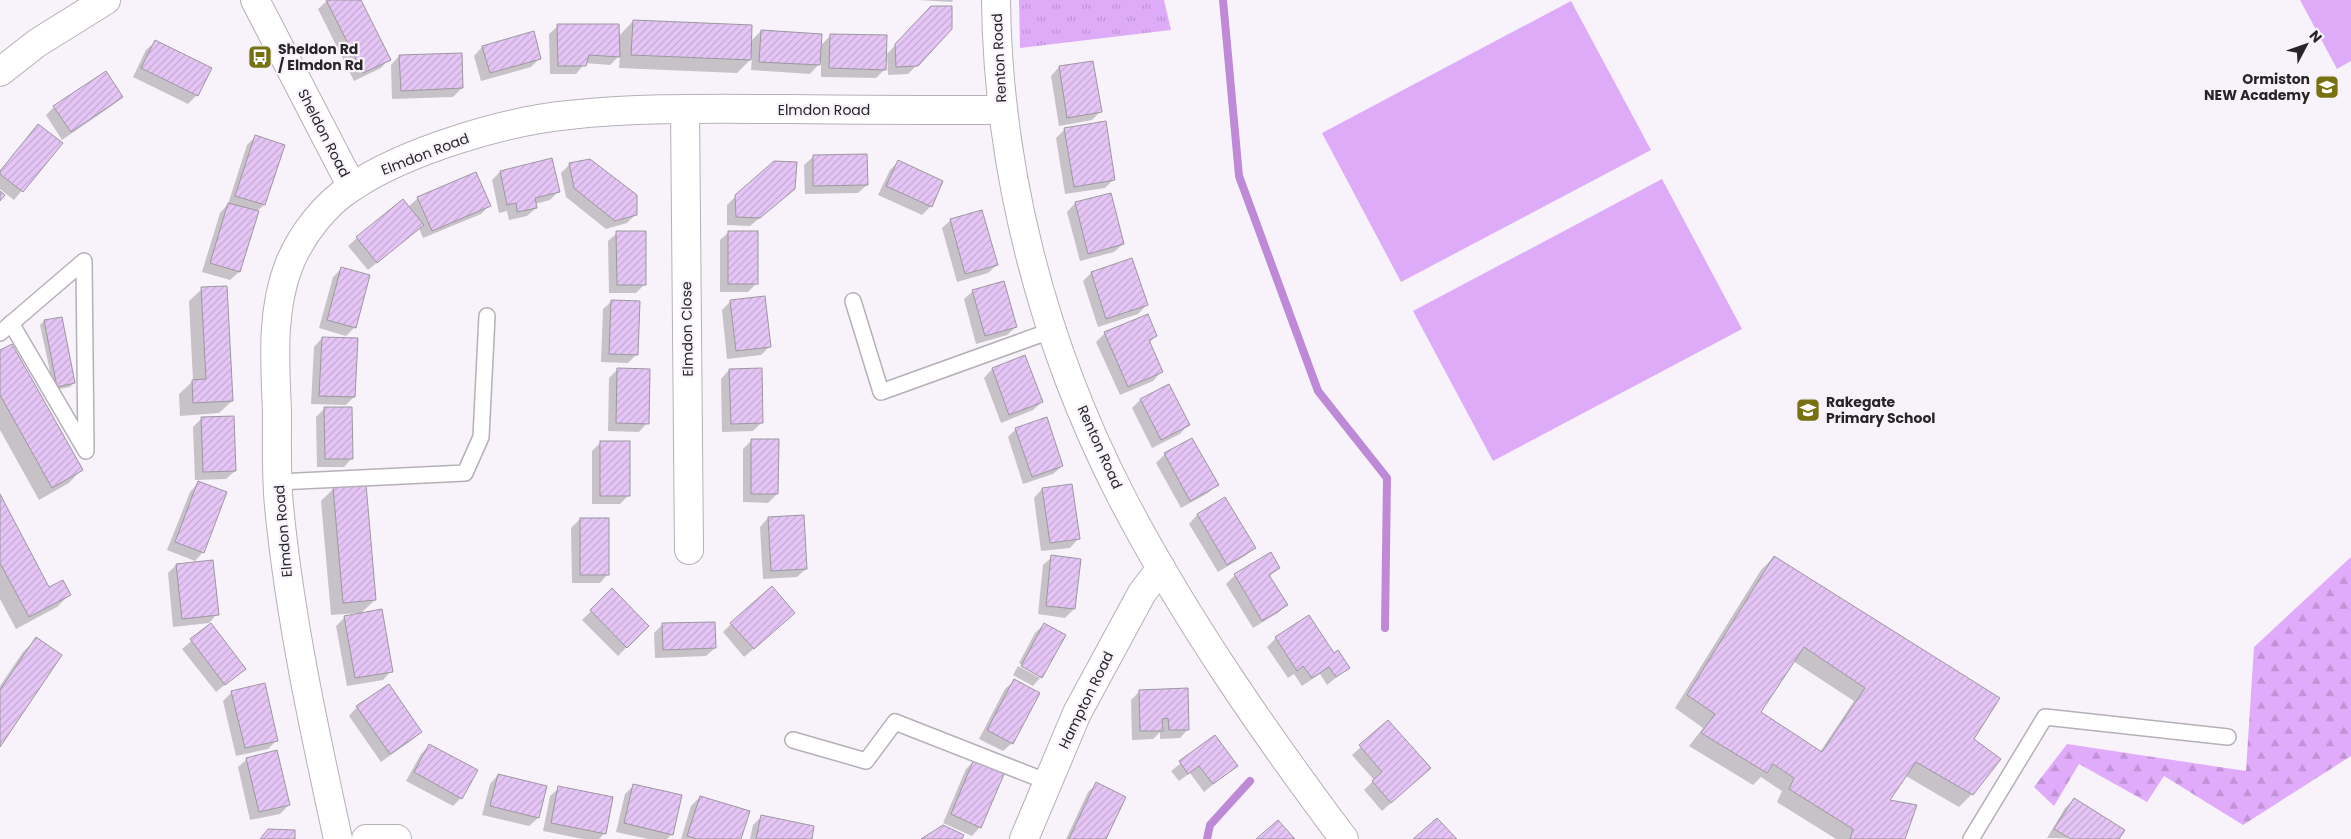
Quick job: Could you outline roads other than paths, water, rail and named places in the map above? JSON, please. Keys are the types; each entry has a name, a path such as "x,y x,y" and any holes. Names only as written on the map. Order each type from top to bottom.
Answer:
{"street":[{"name":"Sheldon Road","path":"255,0 352,187"},
{"name":"Renton Road","path":"996,0 1002,110 1013,176 1030,257 1053,330 1083,412 1121,495 1161,568 1287,763 1344,839"},
{"path":"0,72 88,4"},
{"name":"Elmdon Road","path":"338,839 309,707 289,596 278,502 275,344 280,292 290,261 308,231 333,201 352,187 383,169 425,151 486,132 564,115 619,110 684,109 1002,110"},
{"name":"Elmdon Close","path":"684,109 689,550"},
{"name":"Hampton Road","path":"1024,839 1077,713 1142,593 1161,568"},
{"path":"366,839 397,839"}],"lane":[{"path":"84,261 86,451 16,332 5,328 84,261"},
{"path":"853,301 881,392 1053,330"},
{"path":"278,482 465,473 481,437 487,316"},
{"path":"1971,839 2045,717 2228,736"},
{"path":"793,740 866,761 895,722 1048,782"}],"waterway":[{"path":"1223,0 1239,176 1318,391 1387,478 1385,628"},
{"path":"1207,839 1210,825 1250,781"}],"place":[{"name":"Sheldon Rd / Elmdon Rd","path":"260,57"},
{"name":"Ormiston NEW Academy","path":"2327,87"},
{"name":"Rakegate Primary School","path":"1808,410"}]}
